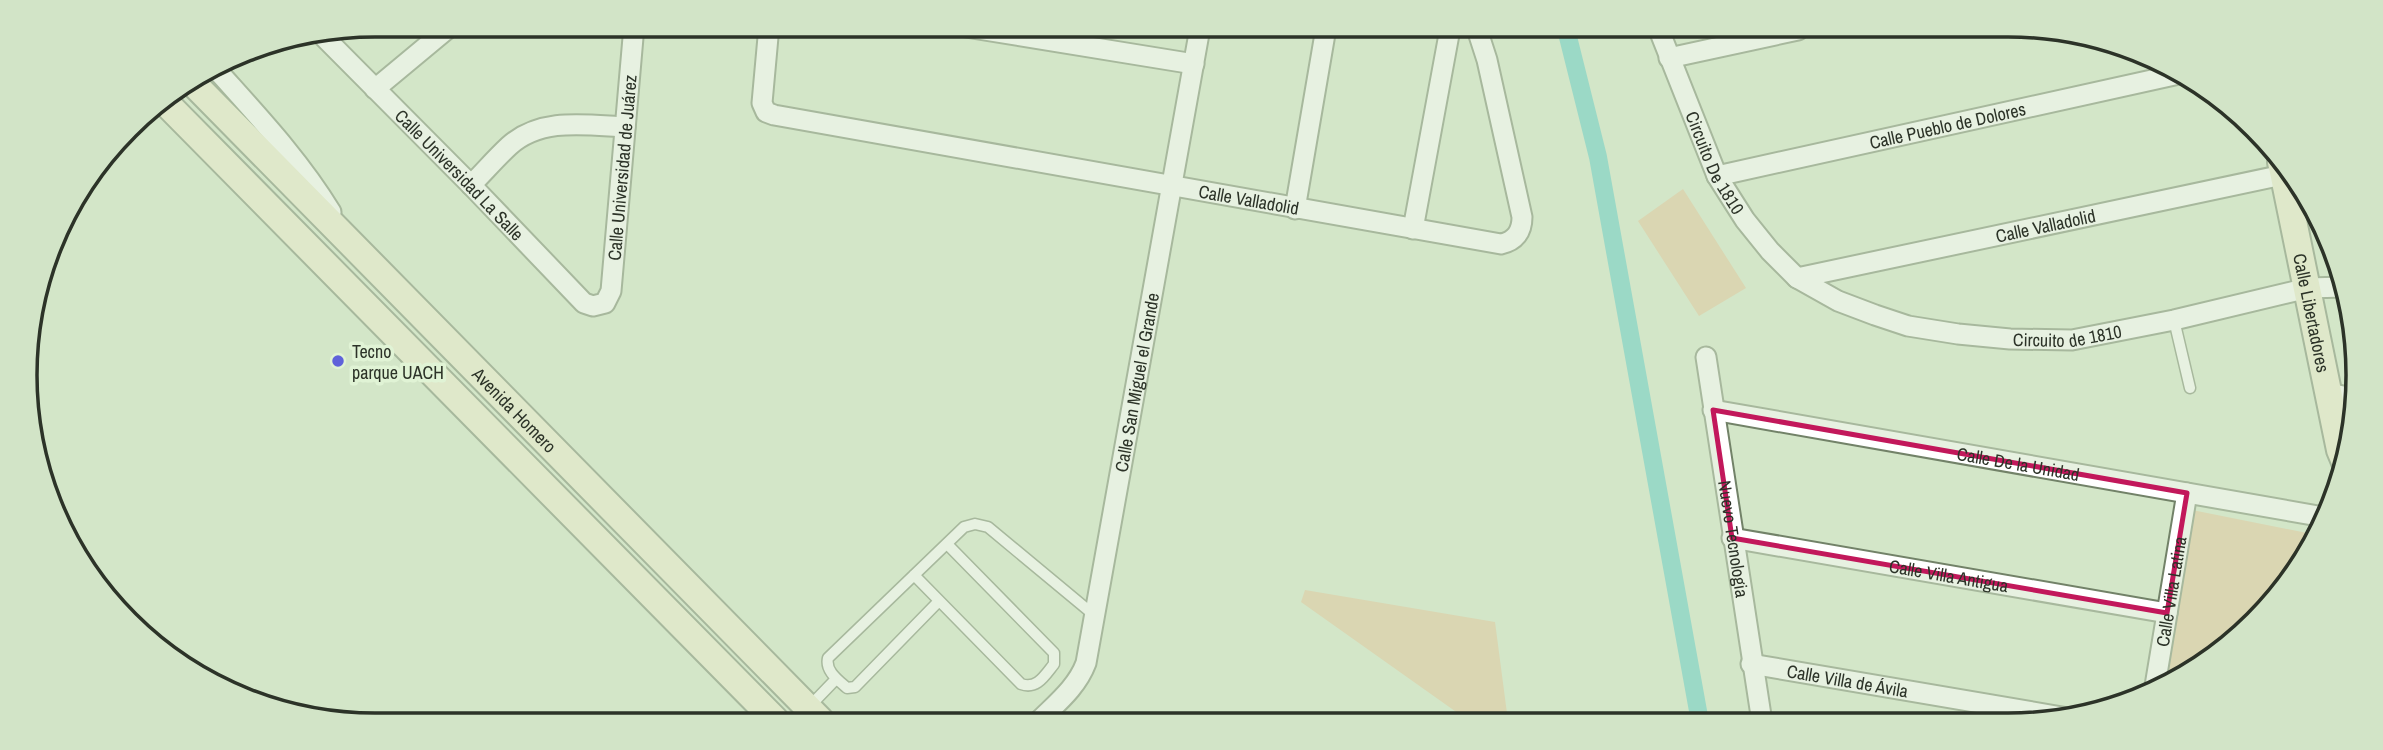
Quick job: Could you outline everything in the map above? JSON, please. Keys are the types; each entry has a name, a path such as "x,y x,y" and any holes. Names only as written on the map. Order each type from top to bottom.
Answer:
{"main road":[{"name":"Avenida Homero","path":"197,87 813,713"},
{"name":"Avenida Homero","path":"170,107 768,713"},
{"name":"Calle Libertadores","path":"2289,187 2308,288 2340,395 2340,441"}],"street":[{"path":"375,89 438,37"},
{"name":"Calle Universidad de Juárez","path":"599,305 605,303 611,291 633,37"},
{"name":"Calle Valladolid","path":"768,37 762,103 766,112 1501,244 1511,241 1520,231 1522,217 1487,60 1479,37"},
{"path":"1028,37 1194,64"},
{"name":"Calle San Miguel el Grande","path":"1047,713 1082,673 1198,37"},
{"path":"1295,209 1324,37"},
{"path":"1413,229 1449,37"},
{"name":"Circuito De 1810","path":"1662,37 1717,176 1745,220 1797,278"},
{"path":"1669,58 1766,37"},
{"name":"Calle Universidad La Salle","path":"327,41 584,303 599,305"},
{"path":"221,74 307,175 348,240"},
{"name":"Calle Pueblo de Dolores","path":"1717,176 2167,77"},
{"path":"471,185 510,144 537,130 567,124 625,127"},
{"name":"Calle Valladolid","path":"1797,278 2278,172"},
{"name":"Circuito de 1810","path":"1797,278 1838,301 1908,326 2010,339 2072,340 2174,320 2308,288 2335,287"},
{"name":"Nuevo Tecnologia","path":"1706,357 1760,713"},
{"name":"Calle De la Unidad","path":"1713,410 2316,516"},
{"name":"Calle Villa Latina","path":"2156,679 2187,493"},
{"name":"Calle Villa Antigua","path":"1732,538 2167,613"},
{"name":"Calle Villa de Ávila","path":"1751,664 2035,712"}],"lane":[{"path":"2174,320 2190,388"},
{"path":"939,601 855,687 847,688 836,679 828,667 828,658 970,525 988,527 1094,615"},
{"path":"914,576 1021,684 1026,687 1036,684 1054,664 1054,653 947,544"},
{"path":"815,713 836,679"}],"highlighted area":[{"path":"1713,410 2187,493 2167,613 1732,538"}],"shaded area":[{"path":"1683,189 1746,288 1699,316 1638,221"},
{"path":"2192,510 2307,533 2276,581 2247,614 2214,643 2166,674"},
{"path":"1305,590 1495,622 1507,713 1458,713 1301,602"}],"waterway":[{"path":"1568,37 1598,157 1698,713"}],"place":[{"name":"Tecno parque UACH","path":"338,361"}]}
